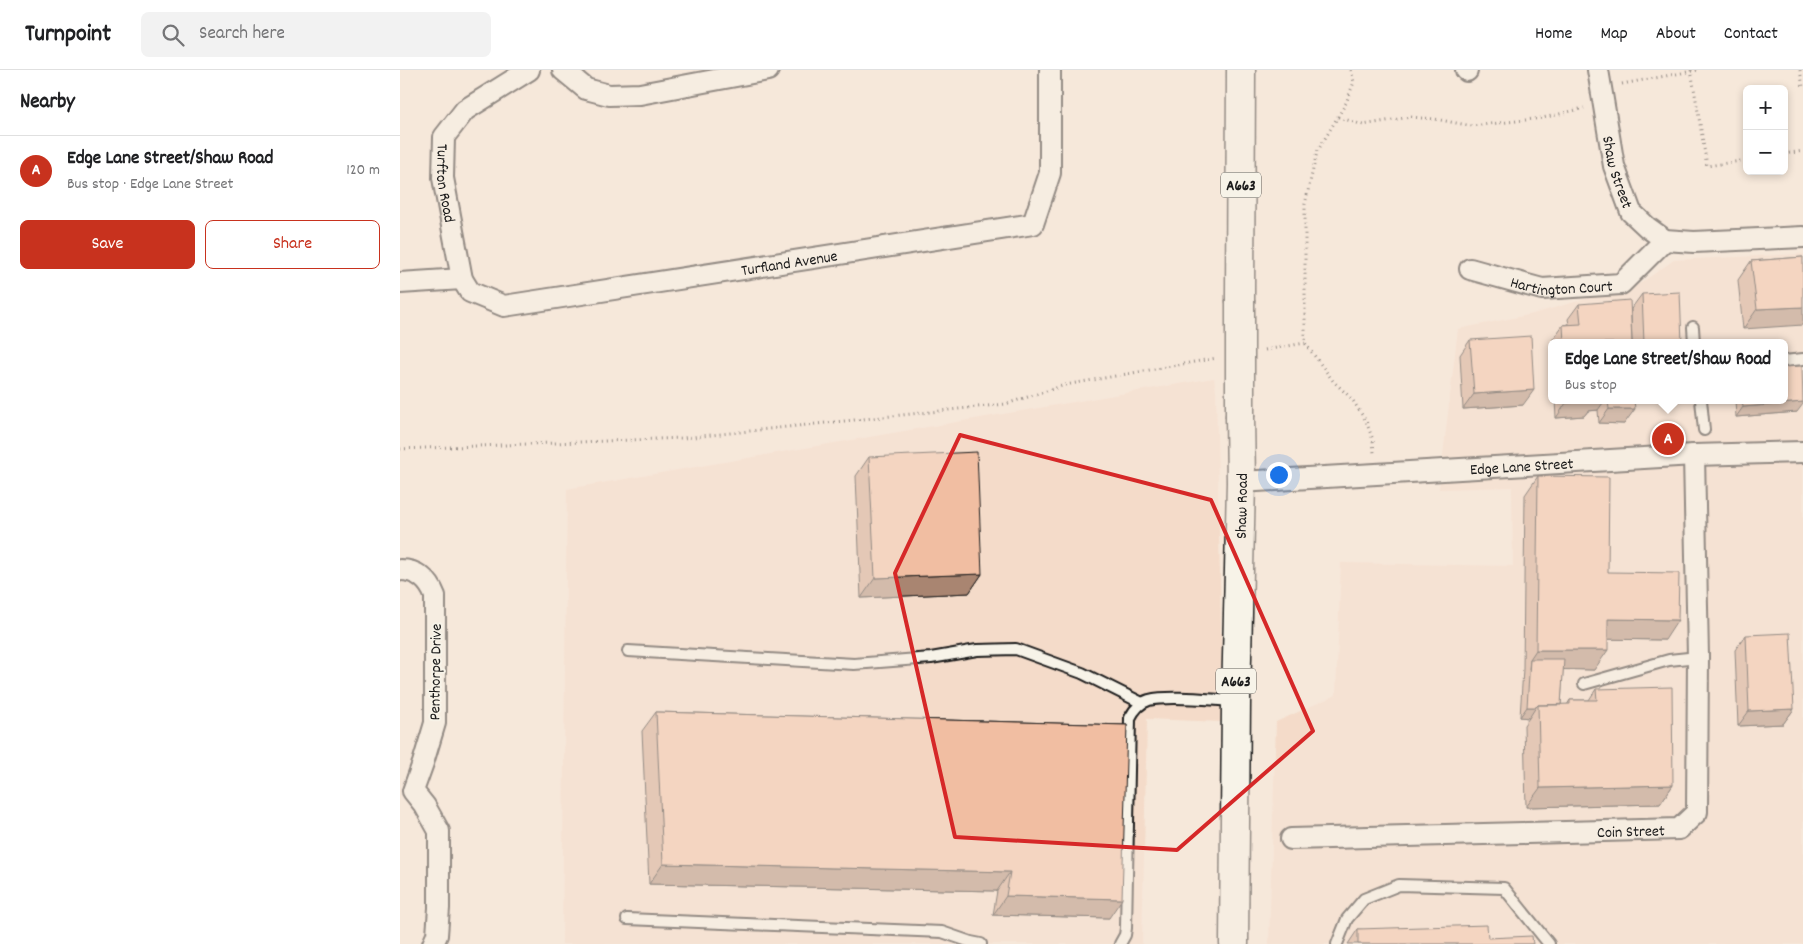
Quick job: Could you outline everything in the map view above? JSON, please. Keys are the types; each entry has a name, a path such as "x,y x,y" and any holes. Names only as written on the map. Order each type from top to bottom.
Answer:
{"main road":[{"name":"Shaw Road","path":"1234,944 1236,701 1241,482 1241,70"}],"street":[{"name":"Turfton Road","path":"462,279 443,178 444,137 465,110 529,70"},
{"path":"563,70 586,89 610,95 640,94 759,71"},
{"name":"Turfland Avenue","path":"462,279 470,292 504,306 1033,224 1050,173 1050,70"},
{"name":"Shaw Street","path":"1598,70 1614,166 1630,212 1665,240"},
{"path":"1665,240 1694,242 1803,237"},
{"name":"Hartington Court","path":"1470,269 1542,289 1621,284 1665,240"},
{"path":"400,283 462,279"},
{"name":"Edge Lane Street","path":"1241,482 1694,455 1803,452"},
{"name":"Coin Street","path":"1292,839 1679,829 1697,812 1698,657 1694,455"},
{"name":"Penthorpe Drive","path":"400,570 408,570 417,574 432,588 435,596 435,723 424,763 406,789 426,806 439,831 439,908 437,934 433,944"}],"lane":[{"path":"1693,327 1694,339"},
{"path":"1788,361 1803,360"},
{"path":"1701,404 1704,430"},
{"path":"628,651 854,664 930,658 977,650 1016,649 1082,673 1142,703"},
{"path":"1584,684 1669,660 1698,657"},
{"path":"1120,944 1125,935 1126,928 1130,718 1135,709 1149,700 1170,698 1236,701"},
{"path":"1337,944 1347,919 1364,899 1399,886 1504,888 1549,944"},
{"path":"627,920 942,932 980,944"}],"path":[{"path":"1351,70 1354,82 1346,102 1317,152 1305,204 1305,343 1333,381 1352,399 1366,421 1374,440 1376,474"},
{"path":"1691,70 1707,166 1743,161"},
{"path":"1615,86 1698,70"},
{"path":"1800,70 1803,87"},
{"path":"1338,116 1362,125 1410,117 1435,119 1472,126 1543,118 1604,103"},
{"path":"1788,153 1803,151"},
{"path":"1257,352 1305,343"},
{"path":"400,449 683,438 1006,404 1065,385 1219,358"}],"highlighted area":[{"path":"960,435 1211,500 1313,731 1177,850 955,837 895,573"}],"shaded area":[{"path":"1803,254 1803,944 1269,944 1276,722 1336,695 1341,563 1513,566 1512,487 1439,489 1458,329 1533,314 1641,283 1674,260"},
{"path":"1214,378 1216,391 1223,722 1147,719 1142,944 562,944 567,489"}],"building":[{"path":"1803,257 1803,307 1757,309 1751,261"},
{"path":"1680,292 1682,339 1644,339 1642,294"},
{"path":"1630,300 1632,339 1564,339 1563,325 1581,324 1579,304"},
{"path":"1531,336 1534,390 1474,394 1470,340"},
{"path":"1802,366 1803,402 1788,403 1788,367"},
{"path":"1608,404 1634,404 1635,409 1609,409"},
{"path":"1743,404 1779,404 1743,407"},
{"path":"977,452 982,574 875,578 869,457"},
{"path":"1538,476 1609,477 1608,572 1679,573 1678,620 1608,619 1608,650 1536,650"},
{"path":"1790,633 1794,709 1749,711 1746,635"},
{"path":"1530,659 1564,659 1561,705 1527,707"},
{"path":"1672,687 1673,785 1540,788 1538,705 1570,704 1570,700 1597,700 1596,689"},
{"path":"656,712 1127,725 1122,899 1006,896 1010,872 663,864"},
{"path":"1487,925 1488,938 1532,936 1533,944 1358,944 1358,929"}],"place":[{"name":"Edge Lane Street/Shaw Road","path":"1668,439"}]}
